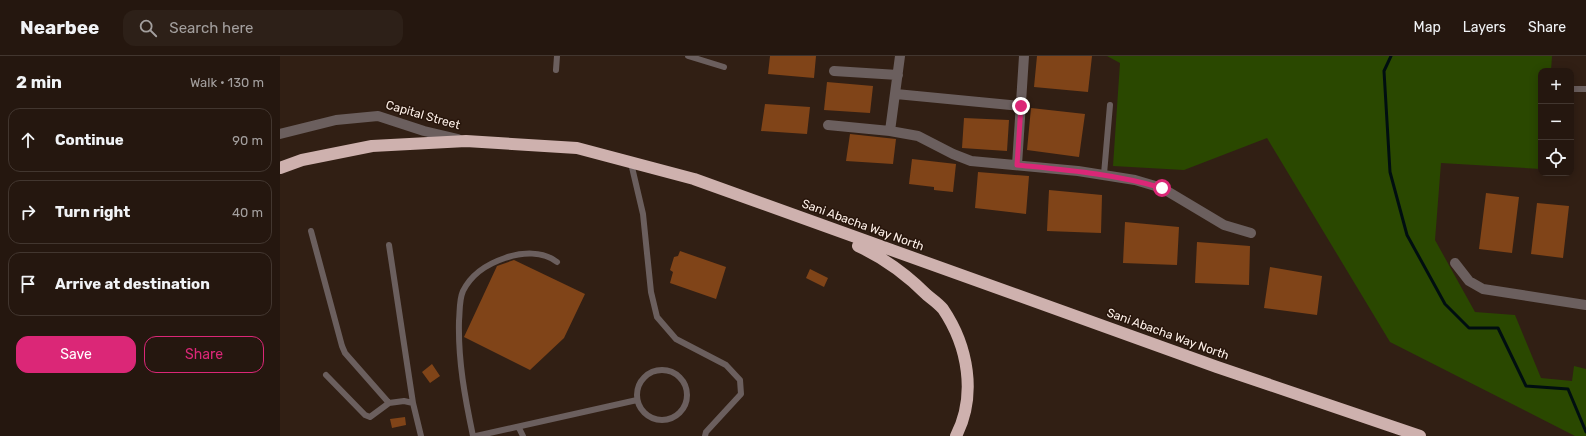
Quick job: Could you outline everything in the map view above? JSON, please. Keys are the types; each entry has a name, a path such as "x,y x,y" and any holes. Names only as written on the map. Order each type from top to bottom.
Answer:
{"highway":[{"name":"Sani Abacha Way North","path":"280,168 302,160 372,146 466,141 576,148 694,179 1217,367 1420,436"},
{"path":"798,217 871,251 909,277 942,309 962,346 969,386 963,423 956,436"}],"street":[{"path":"890,130 900,56"},
{"path":"1017,165 1024,56"},
{"path":"834,71 898,75"},
{"path":"896,94 1021,106"},
{"name":"Capital Street","path":"280,134 336,120 378,116 424,131 466,141"},
{"path":"828,125 890,130 918,136 953,154 971,161 1104,174 1135,180 1162,188 1224,225 1251,233"},
{"path":"1455,263 1469,281 1483,288 1586,305"}],"lane":[{"path":"556,70 557,56"},
{"path":"688,56 724,68"},
{"path":"1574,89 1586,89"},
{"path":"1104,174 1110,105"},
{"path":"631,163 643,214 651,292 657,317 676,339 726,365 740,380 741,394 706,432 705,436"},
{"path":"311,231 342,346 346,353 389,403"},
{"path":"389,245 413,404 421,436"},
{"path":"557,262 548,256 513,255 489,263 473,276 463,292 460,305 458,343 461,375 475,436 518,428 637,400"},
{"path":"657,370 670,371 678,375 687,389 685,406 680,412 667,419 651,418 645,413 637,400 637,391 640,383 645,376 657,370"},
{"path":"326,375 365,415 370,417 389,403 404,401 413,404"},
{"path":"518,428 523,436"}],"green space":[{"path":"1107,56 1552,56 1551,68 1538,68 1538,169 1441,163 1435,240 1475,312 1515,315 1541,378 1572,381 1574,366 1586,369 1586,436 1575,436 1390,342 1267,138 1184,170 1113,166 1120,63"}],"building":[{"path":"770,56 816,56 814,78 768,74"},
{"path":"1037,56 1092,56 1088,92 1034,87"},
{"path":"827,82 873,86 870,113 824,110"},
{"path":"765,104 810,107 807,134 761,131"},
{"path":"1031,108 1085,114 1079,157 1027,150"},
{"path":"964,118 1009,120 1007,151 962,148"},
{"path":"850,134 896,139 893,164 846,161"},
{"path":"912,159 956,164 953,192 934,190 934,187 909,184"},
{"path":"978,172 1029,176 1026,214 975,208"},
{"path":"1049,190 1102,195 1101,233 1047,231"},
{"path":"1486,193 1519,197 1512,253 1479,249"},
{"path":"1537,203 1569,206 1563,258 1531,254"},
{"path":"1125,222 1179,227 1177,265 1123,263"},
{"path":"1197,242 1250,246 1249,285 1195,283"},
{"path":"680,251 726,267 716,299 670,283 673,272 670,270 674,257 678,256"},
{"path":"514,260 585,294 564,338 530,370 464,337 497,266"},
{"path":"1270,267 1322,276 1317,315 1264,308"},
{"path":"810,269 828,278 824,287 806,278"},
{"path":"432,364 440,376 430,383 422,372"},
{"path":"405,417 406,425 392,428 390,419"}],"waterway":[{"path":"1391,56 1384,71 1390,172 1407,235 1445,304 1469,328 1498,328 1526,386 1568,389 1586,432"}],"route":[{"path":"1021,106 1017,165 1104,174 1135,180 1162,188"}]}
